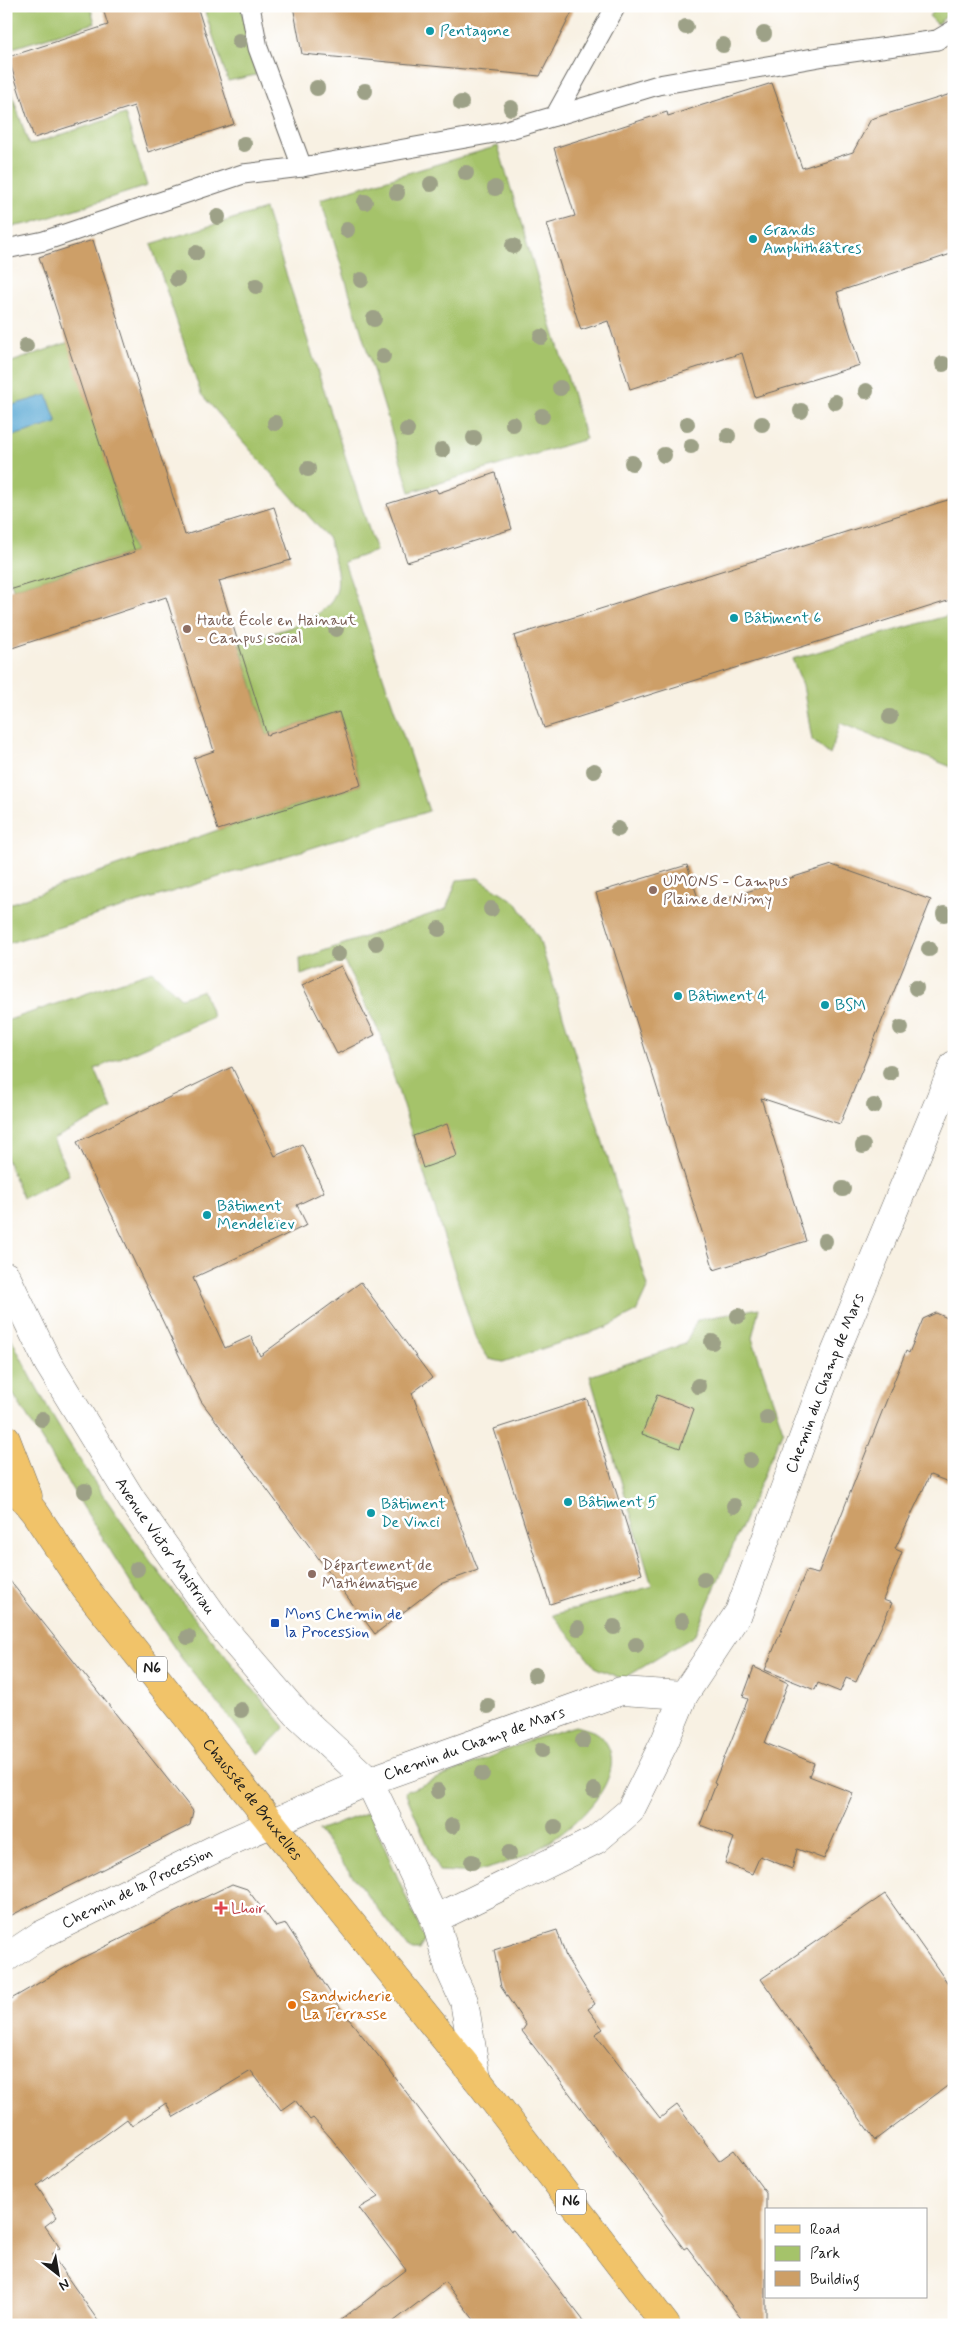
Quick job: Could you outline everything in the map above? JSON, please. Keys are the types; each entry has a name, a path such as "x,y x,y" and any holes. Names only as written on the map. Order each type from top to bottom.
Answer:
{"main road":[{"name":"N6","path":"6,1439 35,1513"},
{"name":"N6","path":"6,1477 35,1513"},
{"name":"Chaussée de Bruxelles","path":"35,1513 85,1588 477,2079 666,2325"}],"street":[{"name":"Chemin du Champ de Mars","path":"435,1919 596,1840 630,1811 666,1741 684,1695 739,1612 830,1365 954,1065"},
{"name":"Avenue Victor Maistriau","path":"6,1276 53,1371 132,1500 221,1626 297,1714 369,1781"},
{"name":"Chemin du Champ de Mars","path":"271,1823 369,1781 621,1691 684,1695"},
{"name":"Chaussée de Bruxelles","path":"369,1781 435,1919 449,1968 464,2001 477,2079"},
{"name":"Chemin de la Procession","path":"6,1958 39,1936 271,1823"}],"lane":[{"path":"250,6 258,48 302,166"},
{"path":"555,116 616,6"},
{"path":"6,249 44,241 243,174 302,166 500,132 658,85 830,55 937,40 954,30"}],"green space":[{"path":"6,6 90,6 95,23 6,50"},
{"path":"203,6 241,6 256,75 228,81"},
{"path":"938,6 954,6 954,10 937,24 929,16"},
{"path":"6,76 29,145 125,114 147,186 32,223 6,228"},
{"path":"498,146 586,439 410,492 321,199"},
{"path":"265,209 376,551 344,562 429,811 6,944 6,905 218,830 361,785 339,712 267,735 239,643 296,625 323,610 332,600 337,589 336,564 329,539 201,394 151,244"},
{"path":"69,342 134,552 13,589 6,567 6,364"},
{"path":"954,614 954,768 840,723 830,755 812,740 803,685 792,659"},
{"path":"478,878 516,902 539,939 648,1286 636,1312 607,1327 503,1362 489,1359 476,1340 381,1036 344,961 301,975 300,959 446,909 457,880"},
{"path":"152,971 181,998 203,990 213,1017 95,1069 112,1109 53,1139 69,1175 23,1198 6,1158 6,1021"},
{"path":"759,1308 752,1338 783,1430 694,1636 623,1679 596,1668 553,1615 652,1586 590,1376 685,1344 697,1320"},
{"path":"6,1327 33,1382 97,1486 169,1585 285,1727 259,1754 182,1659 133,1587 15,1397 6,1381"},
{"path":"575,1726 588,1729 600,1735 609,1750 611,1765 607,1781 598,1797 585,1812 557,1837 519,1858 478,1871 439,1871 405,1792 533,1739"},
{"path":"369,1812 425,1940 419,1950 410,1950 318,1831"}],"water":[{"path":"47,395 57,423 6,438 6,407"}],"building":[{"path":"102,6 197,6 234,124 148,152 134,106 34,138 8,57 108,25"},
{"name":"Pentagone","path":"293,6 575,6 540,76 302,54"},
{"name":"Grands Amphithéâtres","path":"772,83 802,168 853,152 871,119 954,93 954,253 837,292 860,365 755,397 742,353 630,389 608,321 581,330 547,224 575,216 554,148 667,112 668,116"},
{"path":"93,240 185,535 274,507 291,560 219,581 267,735 339,712 361,785 218,830 194,758 214,751 166,597 6,650 6,591 135,552 39,257"},
{"path":"495,473 512,529 407,562 387,504 436,489 438,493"},
{"name":"Bâtiment 6","path":"954,498 954,599 544,728 514,636"},
{"path":"687,865 700,904 743,893 832,865 931,900 840,1124 761,1098 806,1241 714,1270 596,893"},
{"path":"341,966 375,1035 337,1054 302,985"},
{"path":"232,1067 275,1156 302,1144 324,1192 297,1205 307,1225 193,1278 225,1348 251,1336 260,1356 361,1282 432,1378 412,1393 478,1570 440,1584 375,1634 201,1401 77,1142"},
{"path":"447,1124 457,1156 423,1168 413,1136"},
{"path":"936,1313 954,1321 954,1484 930,1475 895,1549 902,1552 883,1600 892,1603 856,1682 846,1678 840,1692 818,1683 815,1690 765,1670 806,1571 818,1574 906,1351 909,1353 923,1319"},
{"path":"657,1395 694,1409 680,1448 642,1434"},
{"name":"Bâtiment 5","path":"587,1399 642,1574 550,1604 494,1429"},
{"path":"6,1576 193,1811 190,1825 6,1918"},
{"path":"754,1667 788,1683 765,1743 814,1763 809,1776 853,1793 824,1859 797,1849 792,1869 760,1856 752,1874 725,1863 734,1838 700,1825 716,1784 714,1783 748,1699 743,1697"},
{"path":"232,1884 247,1889 276,1927 286,1924 340,2008 385,2064 511,2231 513,2230 587,2325 478,2325 445,2282 389,2325 334,2325 406,2270 359,2208 378,2197 331,2138 313,2118 310,2120 295,2100 281,2110 251,2071 174,2117 166,2103 132,2126 127,2119 37,2186 57,2217 45,2226 60,2248 51,2254 101,2325 6,2325 6,2002 82,1958"},
{"path":"885,1894 954,1992 954,2081 875,2140 761,1979"},
{"path":"557,1930 566,1957 595,2004 588,2009 603,2029 595,2034 660,2118 677,2105 719,2161 734,2150 766,2193 766,2325 746,2325 687,2247 684,2249 661,2218 663,2216 522,2031 526,2025 501,1987 494,1950"}],"place":[{"name":"Pentagone","path":"430,31"},
{"name":"Grands Amphithéâtres","path":"753,239"},
{"name":"Bâtiment 6","path":"734,618"},
{"name":"Haute École en Hainaut - Campus social","path":"187,629"},
{"name":"UMONS - Campus Plaine de Nimy","path":"653,890"},
{"name":"Bâtiment 4","path":"678,996"},
{"name":"BSM","path":"825,1005"},
{"name":"Bâtiment Mendeleïev","path":"207,1215"},
{"name":"Bâtiment 5","path":"568,1502"},
{"name":"Bâtiment De Vinci","path":"371,1513"},
{"name":"Département de Mathématique","path":"312,1574"},
{"name":"Mons Chemin de la Procession","path":"275,1623"},
{"name":"Lhoir","path":"221,1908"},
{"name":"Sandwicherie La Terrasse","path":"292,2005"}]}
